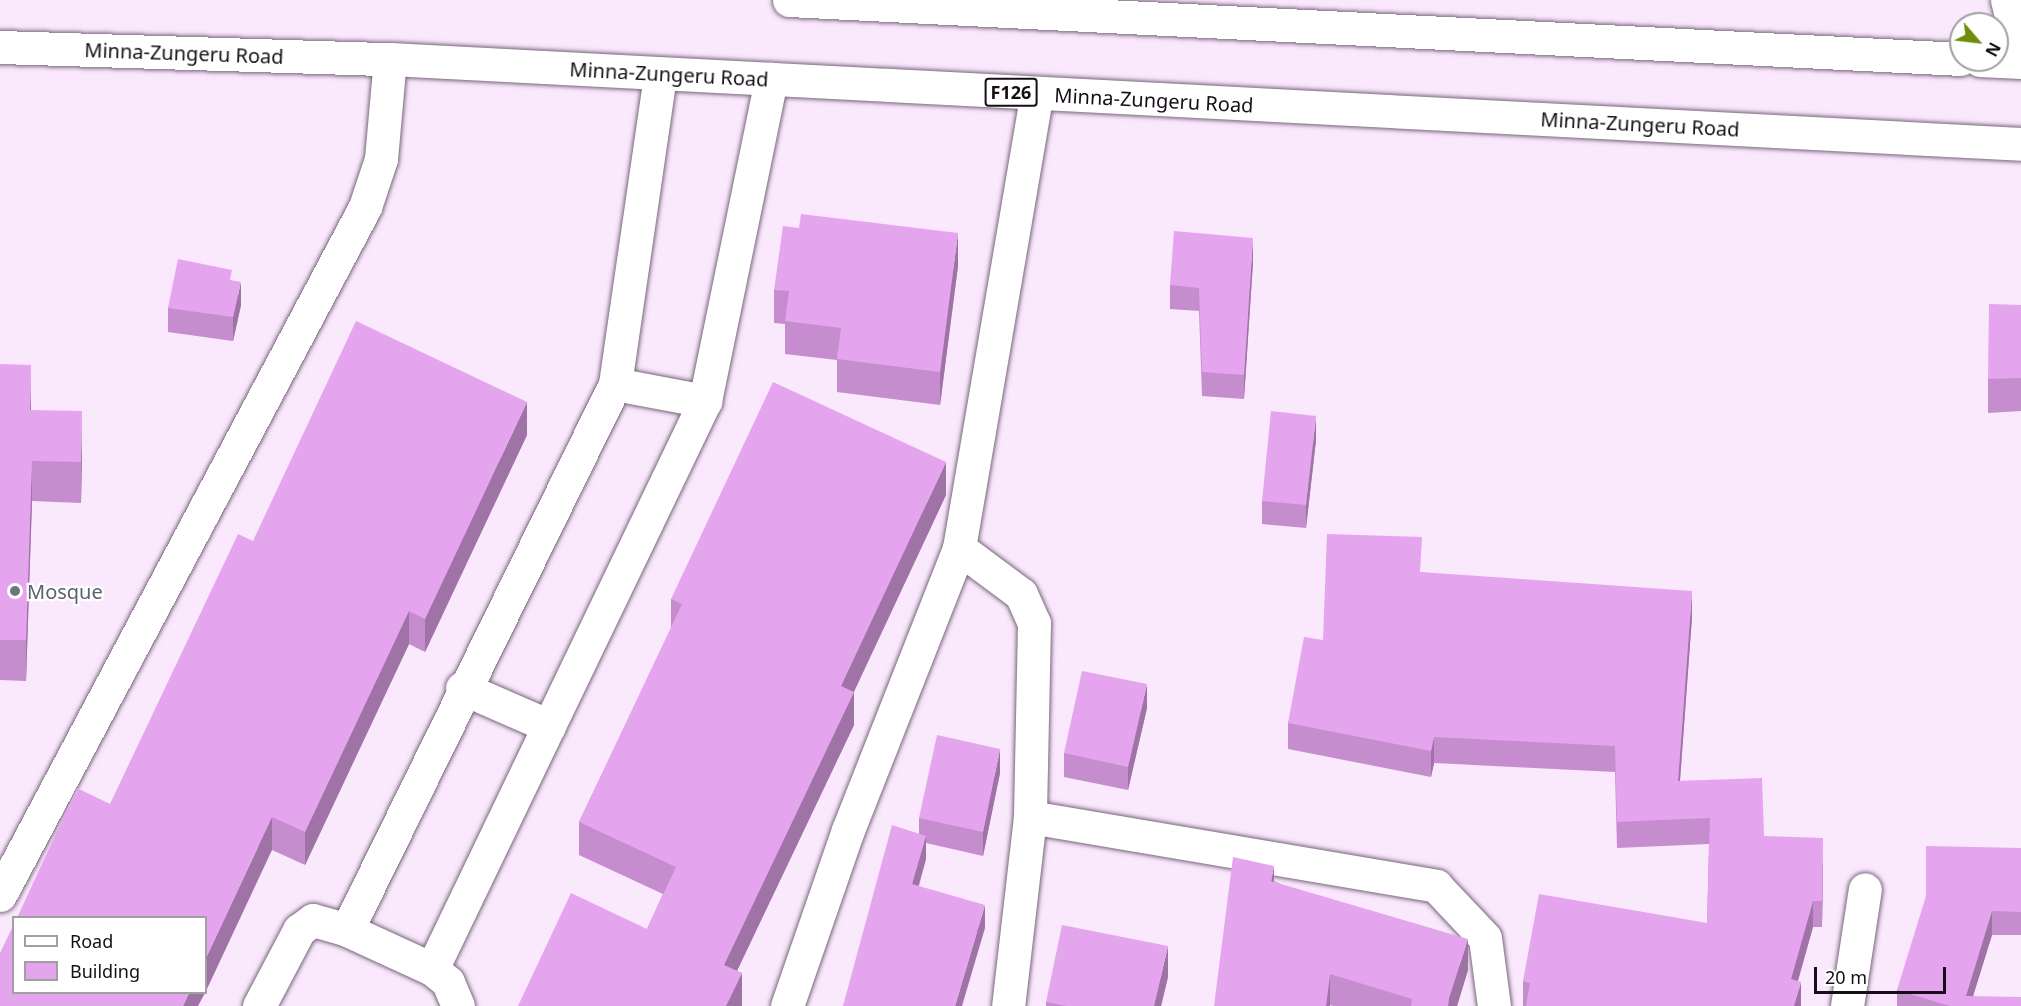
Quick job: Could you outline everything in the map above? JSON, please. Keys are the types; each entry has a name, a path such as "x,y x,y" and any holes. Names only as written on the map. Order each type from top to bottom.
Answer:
{"street":[{"path":"789,0 856,1 1949,58"},
{"path":"2007,0 2021,56"},
{"name":"Minna-Zungeru Road","path":"0,47 390,59 2021,144"},
{"path":"0,895 365,207 381,159 390,59"},
{"path":"347,930 462,688 615,384 660,74"},
{"path":"432,969 705,401 771,79"},
{"path":"787,1006 848,830 960,548 1037,94"},
{"path":"615,384 705,401"},
{"path":"960,548 1021,594 1034,623 1030,817 1008,1006"},
{"path":"462,688 549,726"},
{"path":"1030,817 1436,886 1485,938 1494,1006"},
{"path":"1847,1006 1865,889"},
{"path":"259,1006 299,930 314,920 347,930 432,969 448,982 458,1006"}],"building":[{"path":"801,214 958,233 940,372 837,359 841,328 785,321 789,291 774,290 783,226 799,228"},
{"path":"1174,231 1253,238 1244,375 1202,372 1199,288 1170,285"},
{"path":"178,259 232,270 230,280 241,282 233,317 168,308"},
{"path":"1989,304 2021,305 2021,378 1988,379"},
{"path":"356,321 527,402 425,619 409,611 305,832 272,817 207,956 207,916 18,916 77,788 110,804 238,534 253,541"},
{"name":"Mosque","path":"0,364 31,365 30,410 82,411 81,462 32,461 26,640 0,640"},
{"path":"773,382 946,462 841,686 854,692 724,965 742,973 726,1006 518,1006 571,893 647,929 676,867 579,822 682,604 671,599"},
{"path":"1271,411 1316,416 1306,505 1262,501"},
{"path":"1327,534 1422,537 1420,572 1692,591 1678,781 1762,778 1764,836 1823,838 1822,901 1813,901 1791,979 1801,982 1794,1006 1526,1006 1530,983 1523,981 1539,894 1707,923 1710,818 1617,822 1615,746 1434,737 1431,751 1288,723 1304,637 1323,640"},
{"path":"1082,671 1147,684 1128,767 1064,753"},
{"path":"937,735 1000,749 983,832 919,818"},
{"path":"892,825 926,836 912,884 985,905 955,1006 843,1006"},
{"path":"1926,846 2021,848 2021,912 1992,911 1966,996 2021,997 2021,1006 1950,1006 1897,990 1926,896"},
{"path":"1233,857 1274,866 1271,881 1468,939 1448,1006 1411,1006 1412,999 1330,974 1326,1006 1214,1006"},
{"path":"1062,925 1168,946 1154,1006 1066,1006 1046,1002"},
{"path":"12,928 12,994 189,994 183,1006 0,1006 0,953"}],"place":[{"name":"Mosque","path":"15,591"}]}
